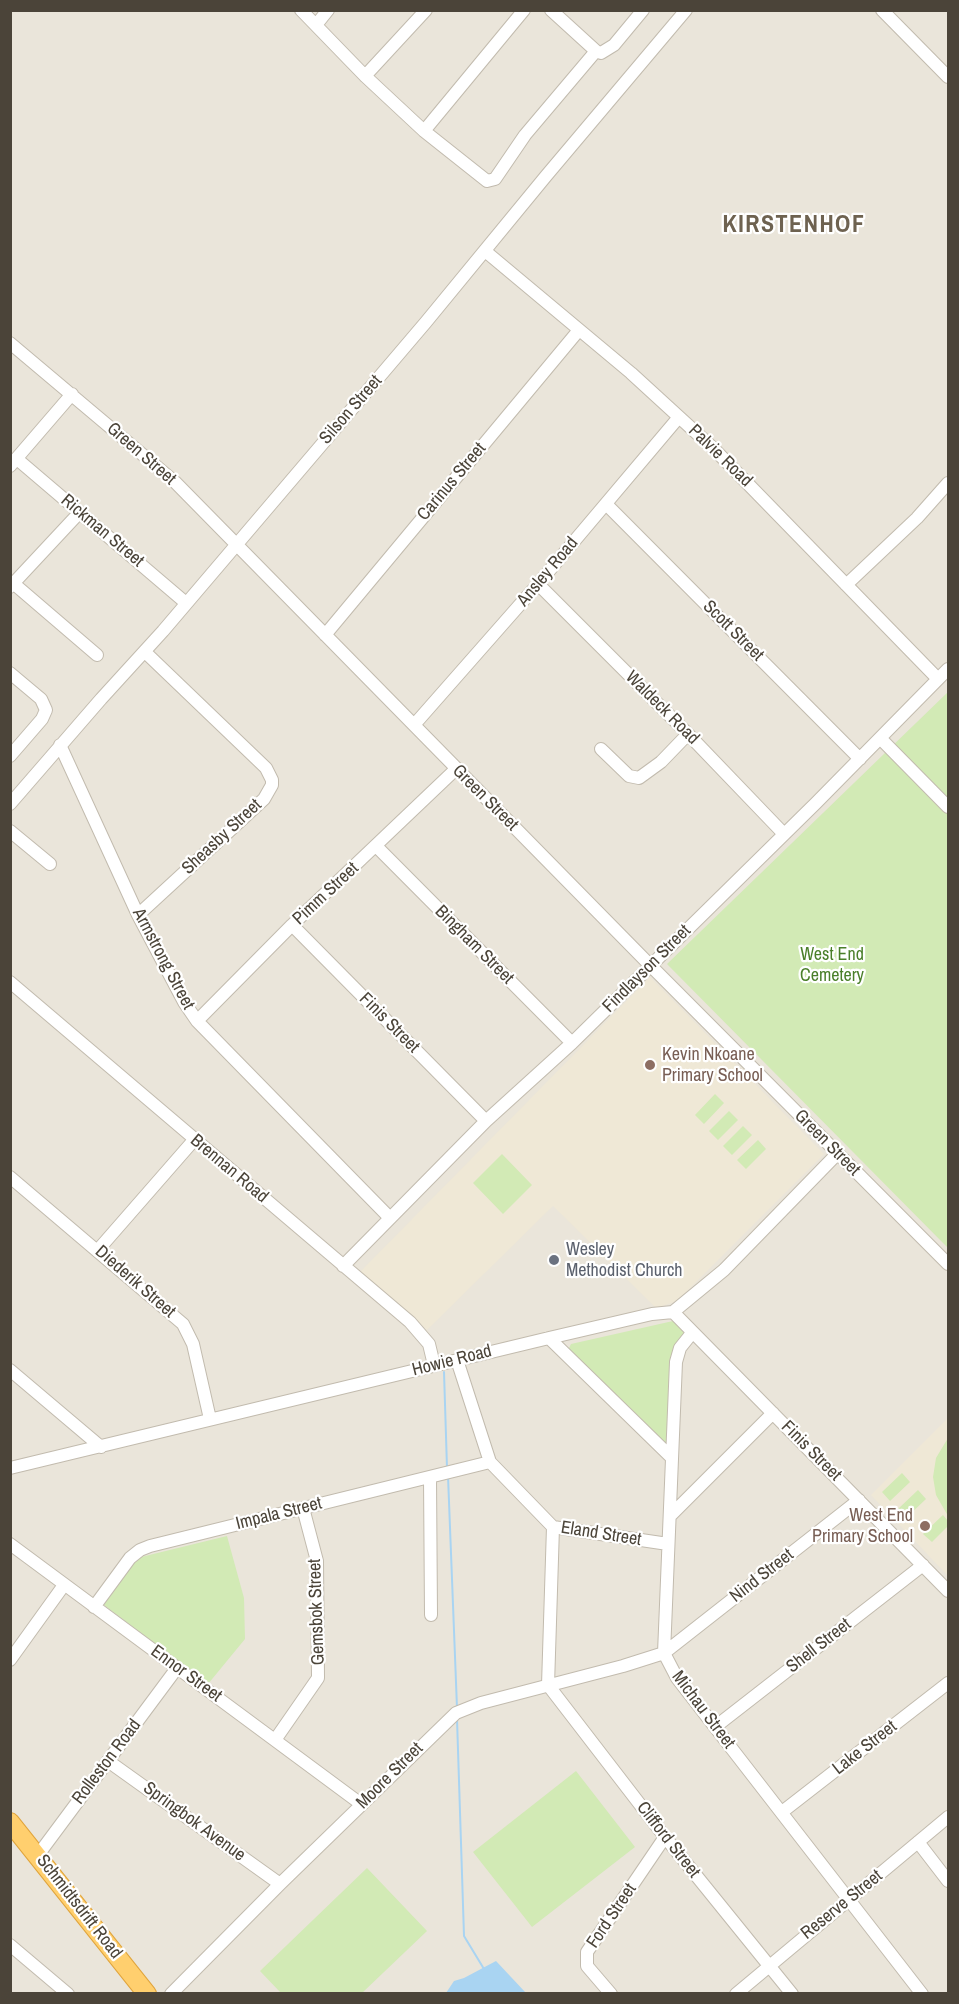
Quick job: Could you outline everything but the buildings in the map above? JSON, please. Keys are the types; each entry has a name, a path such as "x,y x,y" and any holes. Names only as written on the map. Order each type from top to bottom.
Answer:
{"highway":[{"name":"Schmidtsdrift Road","path":"10,1822 147,1994"}],"street":[{"path":"301,10 365,76 424,131 485,180 493,180 525,135 596,51"},
{"path":"316,25 328,10"},
{"path":"365,76 426,10"},
{"path":"424,131 524,10"},
{"path":"551,10 596,51 603,53 610,49 643,10"},
{"name":"Silson Street","path":"10,804 237,545 686,10"},
{"path":"882,10 948,77"},
{"name":"Palvie Road","path":"485,251 714,449 938,679"},
{"name":"Carinus Street","path":"325,635 579,330"},
{"name":"Green Street","path":"10,343 175,482 456,769 948,1264"},
{"path":"14,462 72,394"},
{"name":"Ansley Road","path":"414,725 538,584 679,417"},
{"name":"Rickman Street","path":"14,462 80,512 186,603"},
{"path":"846,585 916,518 948,483"},
{"name":"Scott Street","path":"606,504 860,759"},
{"path":"80,512 12,585 97,655"},
{"name":"Waldeck Road","path":"538,584 784,834"},
{"name":"Sheasby Street","path":"138,915 264,799 272,785 266,768 145,652"},
{"name":"Findlayson Street","path":"343,1266 486,1121 572,1043 651,966 948,669"},
{"path":"10,673 41,699 46,710 42,719 10,756"},
{"path":"601,748 629,776 639,778 661,762 688,734"},
{"path":"880,738 948,807"},
{"name":"Armstrong Street","path":"60,745 138,915 184,1002 197,1021 389,1217"},
{"name":"Pimm Street","path":"197,1021 292,925 456,769"},
{"path":"10,831 50,864"},
{"name":"Bingham Street","path":"376,846 572,1043"},
{"name":"Finis Street","path":"292,925 486,1121"},
{"name":"Brennan Road","path":"10,982 410,1322 429,1344 434,1365"},
{"path":"98,1250 194,1140"},
{"path":"674,1312 724,1270 837,1154"},
{"name":"Diederik Street","path":"10,1177 178,1319 187,1330 193,1344 210,1419"},
{"name":"Finis Street","path":"674,1312 692,1333 948,1591"},
{"name":"Howie Road","path":"10,1468 434,1365 652,1314 674,1312"},
{"name":"Michau Street","path":"692,1333 680,1348 676,1362 664,1653 677,1678 922,1994"},
{"path":"549,1338 672,1458"},
{"name":"Eland Street","path":"457,1360 490,1462 553,1527 668,1544"},
{"path":"10,1370 102,1447"},
{"path":"670,1516 773,1413"},
{"name":"Impala Street","path":"94,1606 130,1558 140,1550 490,1462"},
{"path":"430,1478 431,1615"},
{"name":"Nind Street","path":"664,1653 859,1500"},
{"name":"Gemsbok Street","path":"275,1740 318,1678 317,1561 303,1508"},
{"path":"548,1685 553,1527"},
{"name":"Ennor Street","path":"10,1544 361,1804"},
{"name":"Shell Street","path":"715,1727 923,1565"},
{"path":"10,1660 64,1585"},
{"name":"Moore Street","path":"171,1994 361,1804 456,1713 481,1703 664,1653"},
{"name":"Rolleston Road","path":"38,1855 177,1668"},
{"name":"Lake Street","path":"782,1812 948,1683"},
{"name":"Clifford Street","path":"548,1685 665,1837 792,1994"},
{"name":"Springbok Avenue","path":"108,1761 280,1884"},
{"name":"Reserve Street","path":"736,1994 948,1817"},
{"name":"Ford Street","path":"610,1994 587,1966 587,1952 665,1837"},
{"path":"918,1842 948,1881"},
{"path":"10,1945 68,1994"}],"shaded area":[{"path":"11,11 948,11 948,1993 11,1993"},
{"name":"Kevin Nkoane Primary School","path":"650,977 824,1154 677,1301 656,1308 553,1206 427,1330 359,1273"},
{"name":"West End Primary School","path":"948,1418 948,1576 871,1495"}],"green space":[{"name":"West End Cemetery","path":"948,692 948,1248 667,964"},
{"path":"715,1094 724,1103 704,1124 695,1115"},
{"path":"729,1111 738,1120 718,1140 709,1131"},
{"path":"743,1126 752,1135 732,1155 723,1146"},
{"path":"758,1140 766,1149 746,1169 737,1160"},
{"path":"502,1154 532,1185 503,1214 473,1183"},
{"path":"673,1321 686,1337 669,1448 568,1350 571,1344"},
{"path":"948,1438 948,1516 936,1495 933,1477 936,1458"},
{"path":"902,1473 910,1482 890,1501 882,1492"},
{"path":"918,1490 926,1499 906,1518 898,1509"},
{"path":"943,1515 948,1521 948,1526 932,1542 923,1534"},
{"path":"227,1536 244,1598 245,1639 208,1684 100,1602 137,1558"},
{"path":"576,1771 635,1847 532,1927 473,1852"},
{"path":"367,1868 427,1931 362,1993 281,1993 260,1971"}],"water":[{"path":"496,1961 526,1993 446,1993 454,1981"}],"waterway":[{"path":"444,1372 447,1468"},
{"path":"448,1476 457,1708"},
{"path":"457,1719 464,1936 484,1969"}],"place":[{"name":"Kevin Nkoane Primary School","path":"650,1065"},
{"name":"Wesley Methodist Church","path":"554,1260"},
{"name":"West End Primary School","path":"925,1526"}],"district":[{"name":"KIRSTENHOF","path":"794,226"}]}
